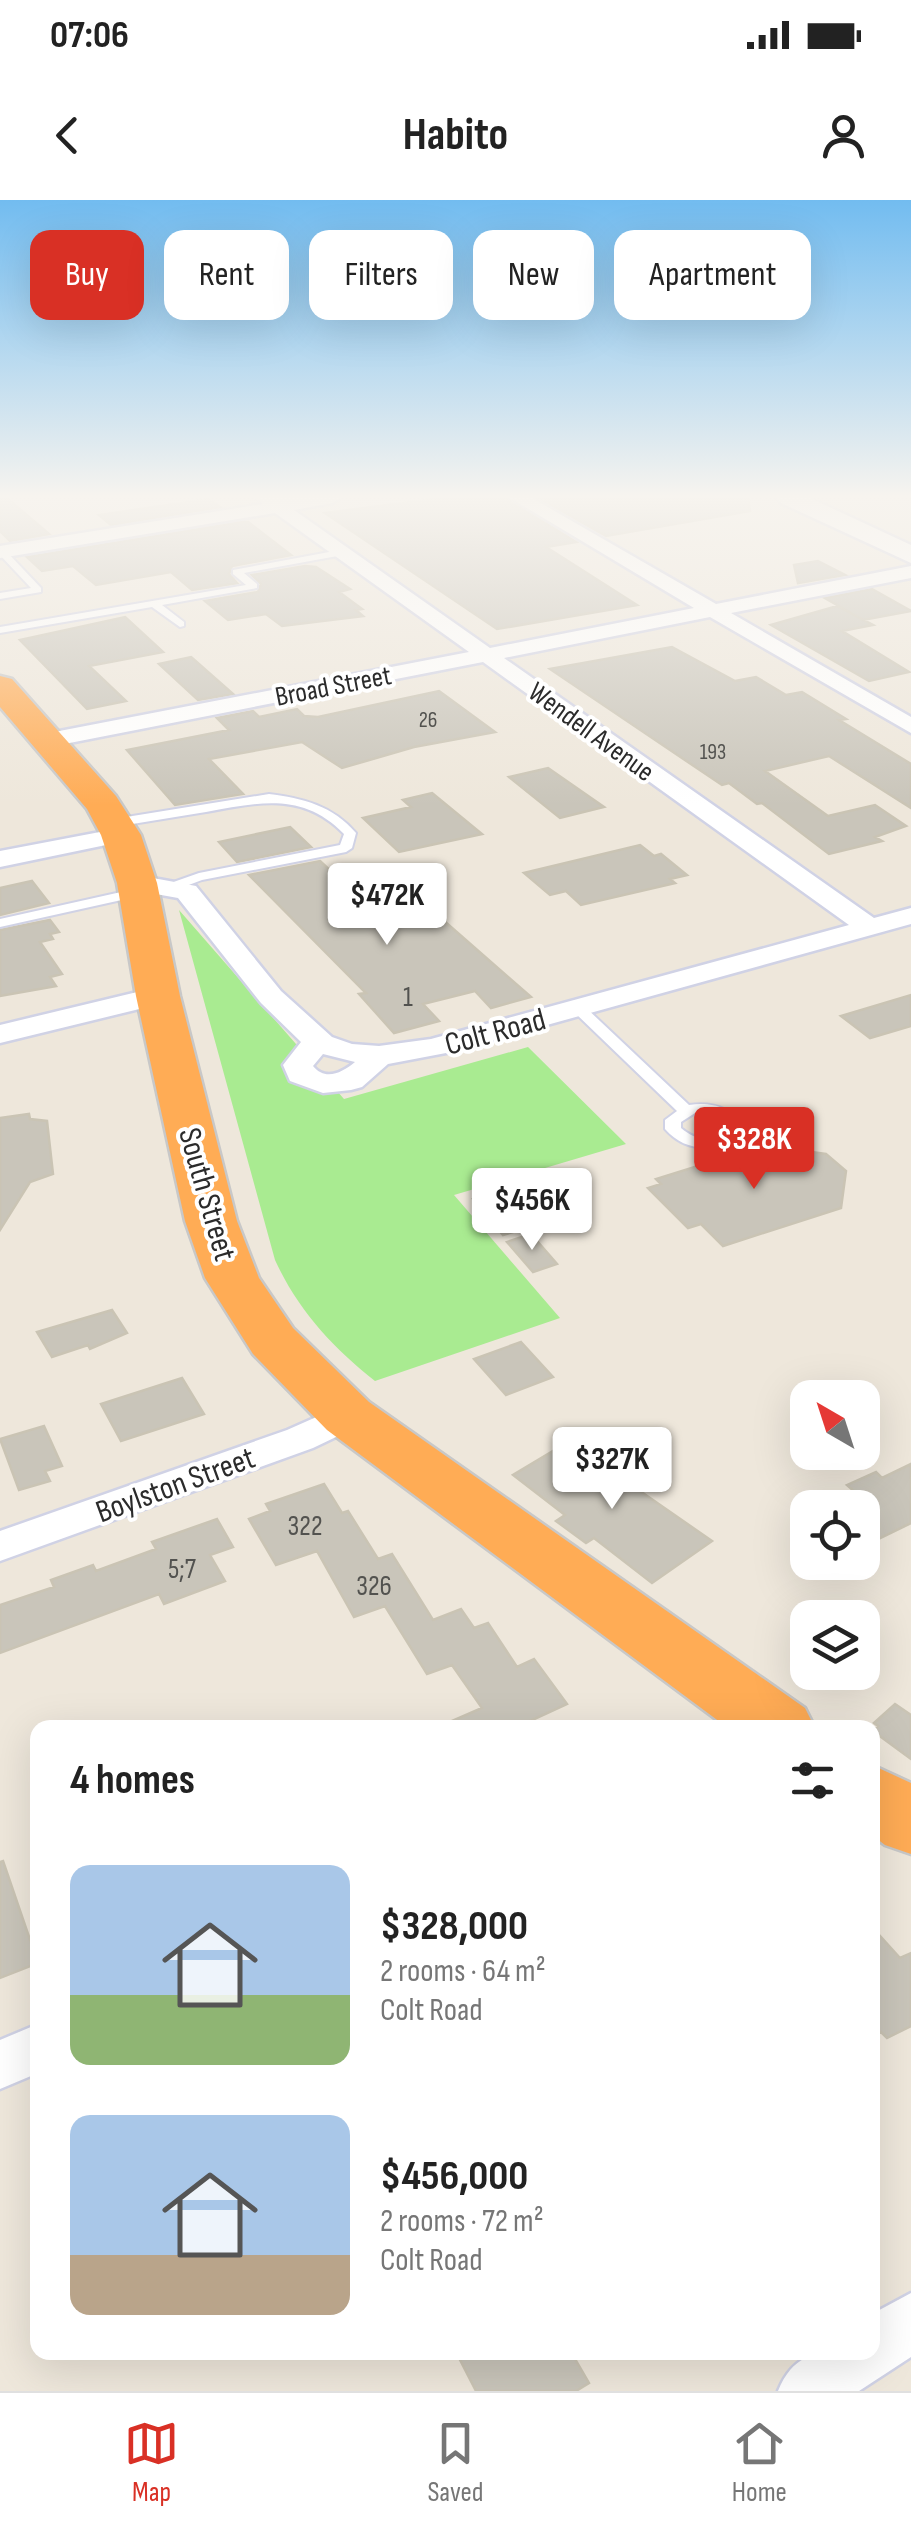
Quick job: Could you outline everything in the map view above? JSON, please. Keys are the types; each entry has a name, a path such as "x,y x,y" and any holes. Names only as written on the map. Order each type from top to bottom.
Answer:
{"highway":[{"name":"South Street","path":"18,713 103,804 136,864 158,996 211,1221 246,1304 273,1341 348,1416 751,1720"},
{"path":"880,1800 911,1823"}],"street":[{"name":"Wendell Avenue","path":"408,600 870,928"},
{"path":"698,600 911,726"},
{"name":"Broad Street","path":"18,713 486,655 765,600"},
{"path":"0,860 136,864"},
{"name":"Colt Road","path":"136,864 187,892 284,1009 318,1042 298,1065 301,1074 315,1082 336,1084 355,1080 378,1057 418,1051 911,916"},
{"path":"1,1032 158,996"},
{"name":"Boylston Street","path":"0,1546 300,1439 348,1416"},
{"path":"0,2065 30,2052"},
{"path":"880,2343 911,2322"},
{"path":"807,2391 855,2360"}],"lane":[{"path":"0,630 175,600"},
{"path":"154,604 180,624"},
{"path":"0,923 136,864 270,798 296,800 334,814 350,833 346,848 199,877 136,864"},
{"path":"578,1008 686,1111"}],"green space":[{"path":"179,910 344,1099 528,1047 626,1144 454,1195 560,1318 375,1381 344,1355 305,1311 275,1260"}],"building":[{"path":"350,600 362,609 356,610 363,616 282,626 266,614 228,620 205,601"},
{"path":"454,600 630,600 637,605 497,629"},
{"path":"829,600 892,600 911,611 863,620"},
{"path":"837,606 873,625 842,631 909,672 869,681 771,625"},
{"path":"125,617 163,652 89,666 126,701 87,709 20,640"},
{"path":"672,647 735,681 756,677 786,695 802,692 911,764 911,808 829,756 765,771 828,816 875,805 906,826 875,837 882,841 829,854 762,803 757,804 729,783 722,785 550,669"},
{"path":"191,657 233,694 198,700 159,664"},
{"path":"439,691 495,732 414,747 342,768 302,742 209,759 243,794 175,805 127,750 229,730 217,718 253,711 259,717 297,709 304,716 318,717"},
{"path":"548,768 604,807 560,818 509,777"},
{"path":"432,793 482,834 399,852 363,818 411,807 403,800"},
{"path":"290,827 311,847 237,862 219,842"},
{"path":"640,845 654,856 661,854 687,875 670,879 675,883 581,905 566,891 550,895 524,873"},
{"path":"320,861 381,918 427,906 531,997 491,1008 475,991 423,1004 439,1021 394,1033 359,994 366,993 249,875"},
{"path":"32,881 49,903 0,915 0,888"},
{"path":"50,920 59,932 50,934 53,939 40,942 62,974 50,977 56,986 0,996 0,930"},
{"path":"911,995 911,1026 870,1038 841,1016"},
{"path":"29,1114 30,1119 47,1121 53,1174 30,1182 0,1230 0,1118"},
{"path":"768,1144 779,1154 797,1150 826,1154 846,1171 841,1208 723,1246 701,1224 688,1228 648,1188 661,1184 656,1179"},
{"path":"506,1190 537,1225 503,1235 473,1199"},
{"path":"531,1234 557,1264 533,1272 507,1242"},
{"path":"112,1310 127,1333 90,1349 88,1345 52,1357 37,1332"},
{"path":"521,1342 553,1377 506,1395 474,1359"},
{"path":"182,1378 204,1414 121,1441 101,1404"},
{"path":"44,1426 62,1466 45,1471 50,1481 19,1490 0,1439"},
{"path":"568,1442 712,1541 652,1583 594,1538 586,1543 556,1521 565,1515 513,1475"},
{"path":"911,1464 911,1523 880,1538 880,1490 853,1490 847,1485 876,1472 882,1478"},
{"path":"324,1484 342,1513 348,1511 378,1559 392,1554 433,1620 461,1609 474,1628 488,1623 517,1667 534,1659 567,1704 532,1720 454,1720 482,1708 452,1665 427,1674 385,1606 354,1617 317,1551 276,1565 249,1519 270,1511 266,1504"},
{"path":"217,1519 233,1547 210,1555 225,1581 164,1604 159,1594 0,1653 0,1605 54,1587 51,1580 93,1565 96,1571 156,1549 152,1542"},
{"path":"895,1704 911,1715 911,1759 880,1736 877,1720"},
{"path":"3,1861 30,1940 30,1966 0,1978"},
{"path":"880,1936 900,1958 911,1953 911,2026 887,2038 881,2032"},
{"path":"460,2360 576,2360 589,2383 576,2391 476,2391"}]}
